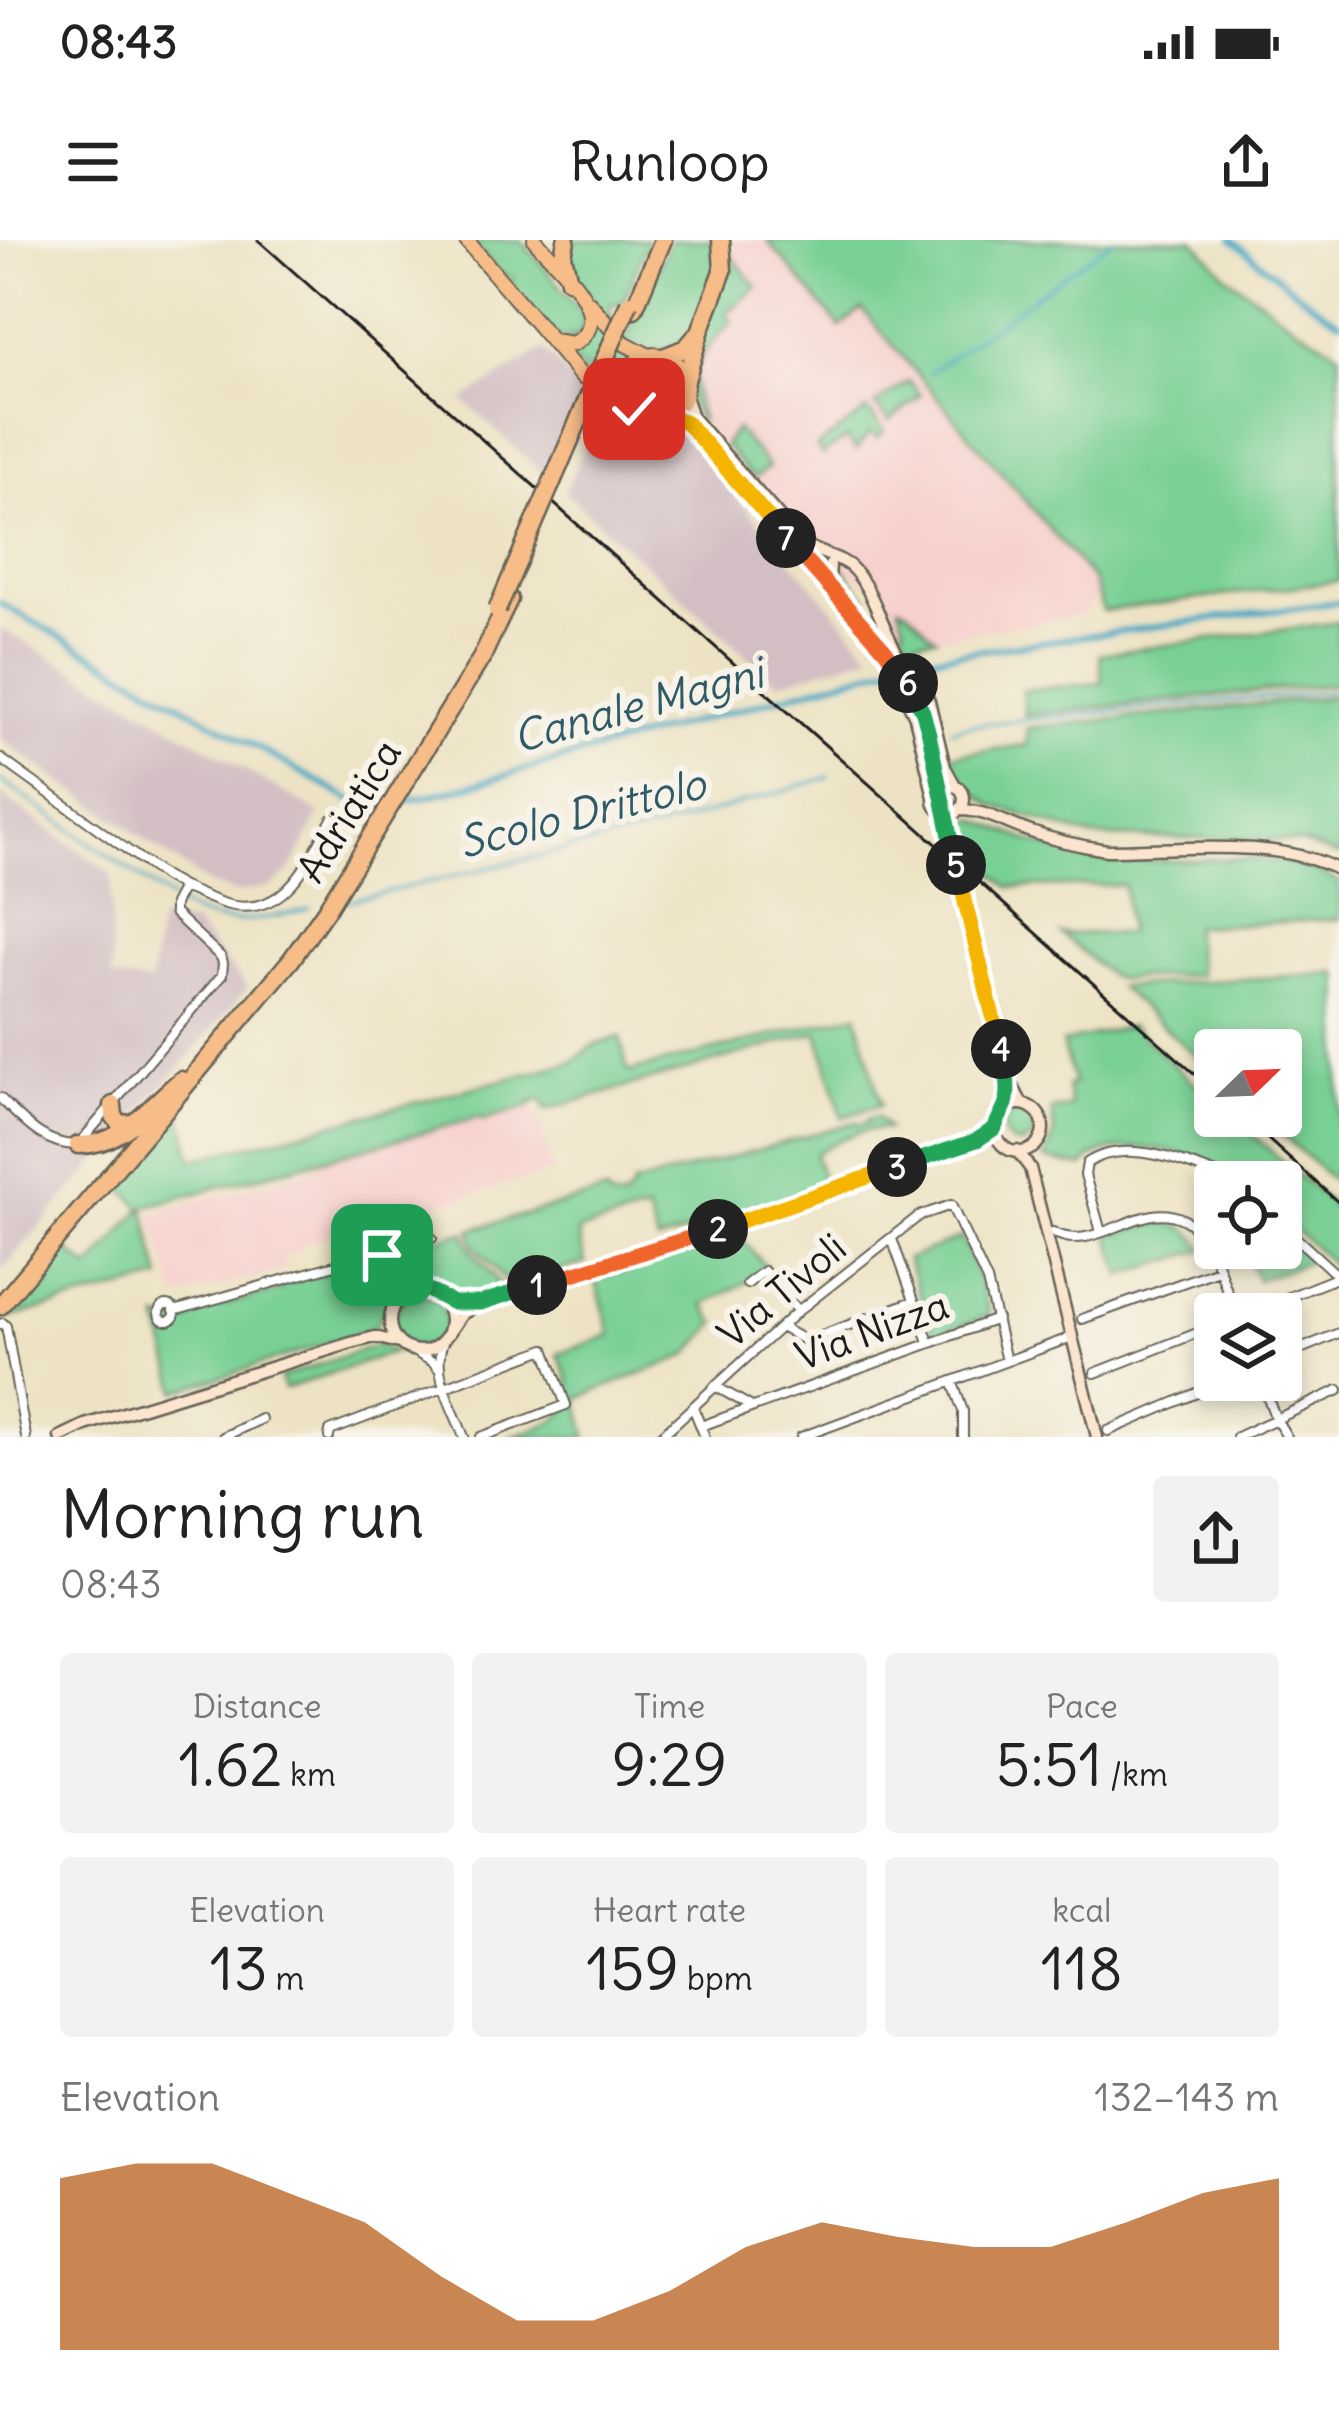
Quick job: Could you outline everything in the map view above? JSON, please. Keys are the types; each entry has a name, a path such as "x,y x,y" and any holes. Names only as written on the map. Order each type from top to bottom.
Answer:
{"highway":[{"path":"566,240 563,256 569,280"},
{"name":"Adriatica","path":"0,1306 292,960 467,669 642,279 652,273 659,240"},
{"path":"686,388 701,329 721,281 721,245"},
{"path":"666,356 686,348 701,329"},
{"name":"Adriatica","path":"0,1294 280,962 364,843"},
{"path":"78,1145 113,1138 181,1079"},
{"path":"113,1105 120,1124 134,1123"}],"main road":[{"path":"466,240 582,377 626,396 640,413 655,417 679,407 686,388"},
{"path":"535,240 624,343 647,355"},
{"path":"552,341 563,344 582,338 591,321 587,301"},
{"path":"626,396 624,379 639,358 666,356 683,370 692,417 796,536 815,552 855,571 882,606 892,652"},
{"path":"666,415 687,423 862,626 892,652 906,675 929,734 1007,1077 1022,1104 1036,1111 1043,1125 1040,1140 1017,1151"},
{"path":"823,581 837,563"},
{"path":"837,563 829,580 841,601"},
{"path":"906,675 929,701 945,767 964,803 960,810"},
{"path":"906,675 934,797 942,812 990,815 1085,847 1242,848 1295,855 1339,870"},
{"path":"934,797 942,787 960,791 990,815"},
{"path":"1001,1143 995,1128 1006,1107 1007,1077"},
{"path":"1006,1107 1022,1104"},
{"path":"351,1342 376,1331 398,1299 417,1290 463,1305 480,1303 717,1229 977,1140 995,1128"},
{"path":"977,1140 1017,1151 1030,1168 1103,1434"},
{"path":"1030,1168 1034,1146"},
{"path":"443,1300 449,1317 446,1338"},
{"path":"60,1437 85,1425 351,1342 375,1337 413,1351 427,1350 446,1338 462,1314 480,1303"},
{"path":"390,1316 399,1343"}],"street":[{"path":"0,758 180,891 226,904 262,904 280,896 298,880 332,820"},
{"path":"0,1098 38,1133 65,1145 78,1145 113,1105 222,975 220,957 177,919 173,907 180,891"},
{"path":"1102,1232 1085,1174 1087,1163 1128,1152 1194,1165"},
{"name":"Via Tivoli","path":"660,1437 799,1311 919,1216 951,1205 987,1281 997,1318"},
{"path":"1047,1233 1064,1238 1102,1232 1144,1216 1174,1214 1194,1227"},
{"path":"174,1311 364,1257 409,1254 432,1238 393,1235 364,1257"},
{"path":"405,1236 411,1246 411,1276 427,1291"},
{"path":"892,1239 929,1342"},
{"path":"1299,1293 1339,1277 1302,1243"},
{"path":"386,1244 403,1275 398,1299"},
{"path":"1082,1318 1218,1270 1227,1293"},
{"path":"747,1284 764,1271 799,1311"},
{"path":"781,1327 806,1340 914,1301"},
{"path":"997,1318 1006,1361"},
{"name":"Via Nizza","path":"700,1426 997,1318"},
{"path":"0,1329 3,1322 27,1436"},
{"path":"1302,1348 1339,1333"},
{"path":"1095,1373 1194,1334"},
{"path":"801,1437 1073,1336"},
{"path":"439,1369 446,1338"},
{"path":"329,1437 330,1431 544,1349 566,1406 481,1437"},
{"path":"413,1351 439,1369 464,1437"},
{"path":"952,1381 963,1411 963,1437"},
{"path":"715,1386 751,1407"},
{"path":"1237,1437 1339,1390"},
{"path":"1103,1434 1194,1394"},
{"path":"1269,1401 1287,1437"},
{"path":"693,1407 705,1437"},
{"path":"223,1437 262,1419"}],"shaded area":[{"path":"732,240 767,240 839,327 862,308 1093,580 1096,595 1089,610 901,643 871,586 799,536 702,422 694,386 701,355 731,322 725,313 756,287 735,260"},
{"path":"544,349 584,394 547,477 463,400"},
{"path":"605,398 615,400 640,426 675,427 686,437 872,655 777,683 565,492"},
{"path":"0,628 320,813 290,871 270,887 236,893 209,884 0,739"},
{"path":"0,794 111,874 112,978 150,983 160,919 194,924 248,988 0,1272"},
{"path":"530,1103 553,1172 301,1244 302,1249 283,1258 286,1269 177,1298 150,1214 315,1169 315,1162"}],"green space":[{"path":"471,240 521,240 585,310 581,335 558,339 510,285 509,275 501,275"},
{"path":"569,240 648,240 622,305 612,303 611,321 573,278"},
{"path":"671,240 714,240 719,258 692,336 666,349 644,349 625,341"},
{"path":"767,240 1194,240 1227,276 1339,352 1339,581 1103,611 1093,580 862,309 840,327"},
{"path":"727,251 757,287 726,313 732,322 698,366 695,390 702,422 691,405 691,373"},
{"path":"593,324 634,357 622,372 620,388 588,377 563,347"},
{"path":"655,362 671,369 678,385 671,401 655,408 639,401 632,385 639,369"},
{"path":"909,381 921,395 890,421 875,405"},
{"path":"867,410 885,431 877,439 870,432 856,450 846,438 822,455 817,447"},
{"path":"736,429 769,467 757,476 751,476 724,445"},
{"path":"840,565 867,599 860,605 857,601 853,605 831,579 832,569"},
{"path":"899,606 909,611 936,637 903,642"},
{"path":"1339,622 1339,684 1025,715 1022,690 1102,683 1100,654"},
{"path":"1339,696 1339,856 1303,843 1260,839 1091,837 992,805 955,771 950,755 1027,745 1027,728"},
{"path":"975,819 1041,845 1092,858 1249,859 1302,865 1339,882 1339,919 1193,927 1199,975 1119,979 1061,934 1128,933 1124,885 1009,887 970,843 964,822"},
{"path":"1339,973 1339,1186 1285,1137 1302,1137 1302,1029 1194,1029 1194,1054 1119,987"},
{"path":"857,1014 881,1105 842,1117 818,1032 546,1110 542,1099 482,1120 144,1207 161,1279 8,1318 6,1309 62,1245 90,1269 142,1208 117,1183 180,1108 192,1160 573,1062 592,1046 620,1037 628,1072"},
{"path":"1131,1026 1194,1083 1194,1137 1255,1137 1282,1161 1199,1161 1149,1149 1103,1152 1083,1167 1045,1159 1054,1134 1052,1110 1071,1107 1067,1086 1074,1084 1062,1043"},
{"path":"1019,1112 1031,1116 1035,1128 1031,1140 1019,1144 1007,1140 1003,1128 1007,1116"},
{"path":"877,1116 888,1129 850,1135 815,1154 824,1186 658,1242 647,1211 578,1231 585,1263 510,1286 474,1245 470,1230 605,1192 611,1199 622,1200 633,1185"},
{"path":"1302,1178 1339,1211 1339,1270 1302,1236"},
{"path":"1161,1222 1176,1225 1194,1236 1194,1253 1122,1275 1109,1235"},
{"path":"464,1232 503,1290 455,1301 416,1280 417,1250"},
{"path":"740,1237 766,1267 704,1304 716,1323 688,1355 578,1398 587,1437 510,1437 550,1423 570,1403 571,1387 558,1354 611,1335 595,1279"},
{"path":"961,1237 990,1315 934,1335 907,1259"},
{"path":"383,1258 398,1269 400,1287 373,1329 177,1391 159,1319 170,1322 179,1313 181,1317 282,1289 281,1284"},
{"path":"1253,1269 1288,1269 1257,1280"},
{"path":"420,1295 439,1302 446,1321 439,1340 420,1347 401,1340 394,1321 401,1302"},
{"path":"379,1344 395,1352 284,1389 280,1378"}],"waterway":[{"path":"929,373 1113,240"},
{"path":"1232,240 1339,321"},
{"name":"Canale Magni","path":"904,663 1339,602"},
{"name":"Canale Magni","path":"0,603 356,803 383,806 891,666"},
{"name":"Scolo Drittolo","path":"951,730 1339,691"},
{"name":"Scolo Drittolo","path":"348,901 667,826 829,777"},
{"name":"Scolo Drittolo","path":"0,780 171,899"},
{"name":"Scolo Drittolo","path":"179,905 226,921 309,909"}],"railway":[{"path":"258,240 1194,1073"},
{"path":"1265,1137 1339,1203"}],"route":[{"path":"382,1255 399,1259 409,1254 408,1269 416,1284 443,1300 480,1303 977,1140 995,1128 1006,1107 1007,1075 929,734 904,676 687,423 634,409"}]}
